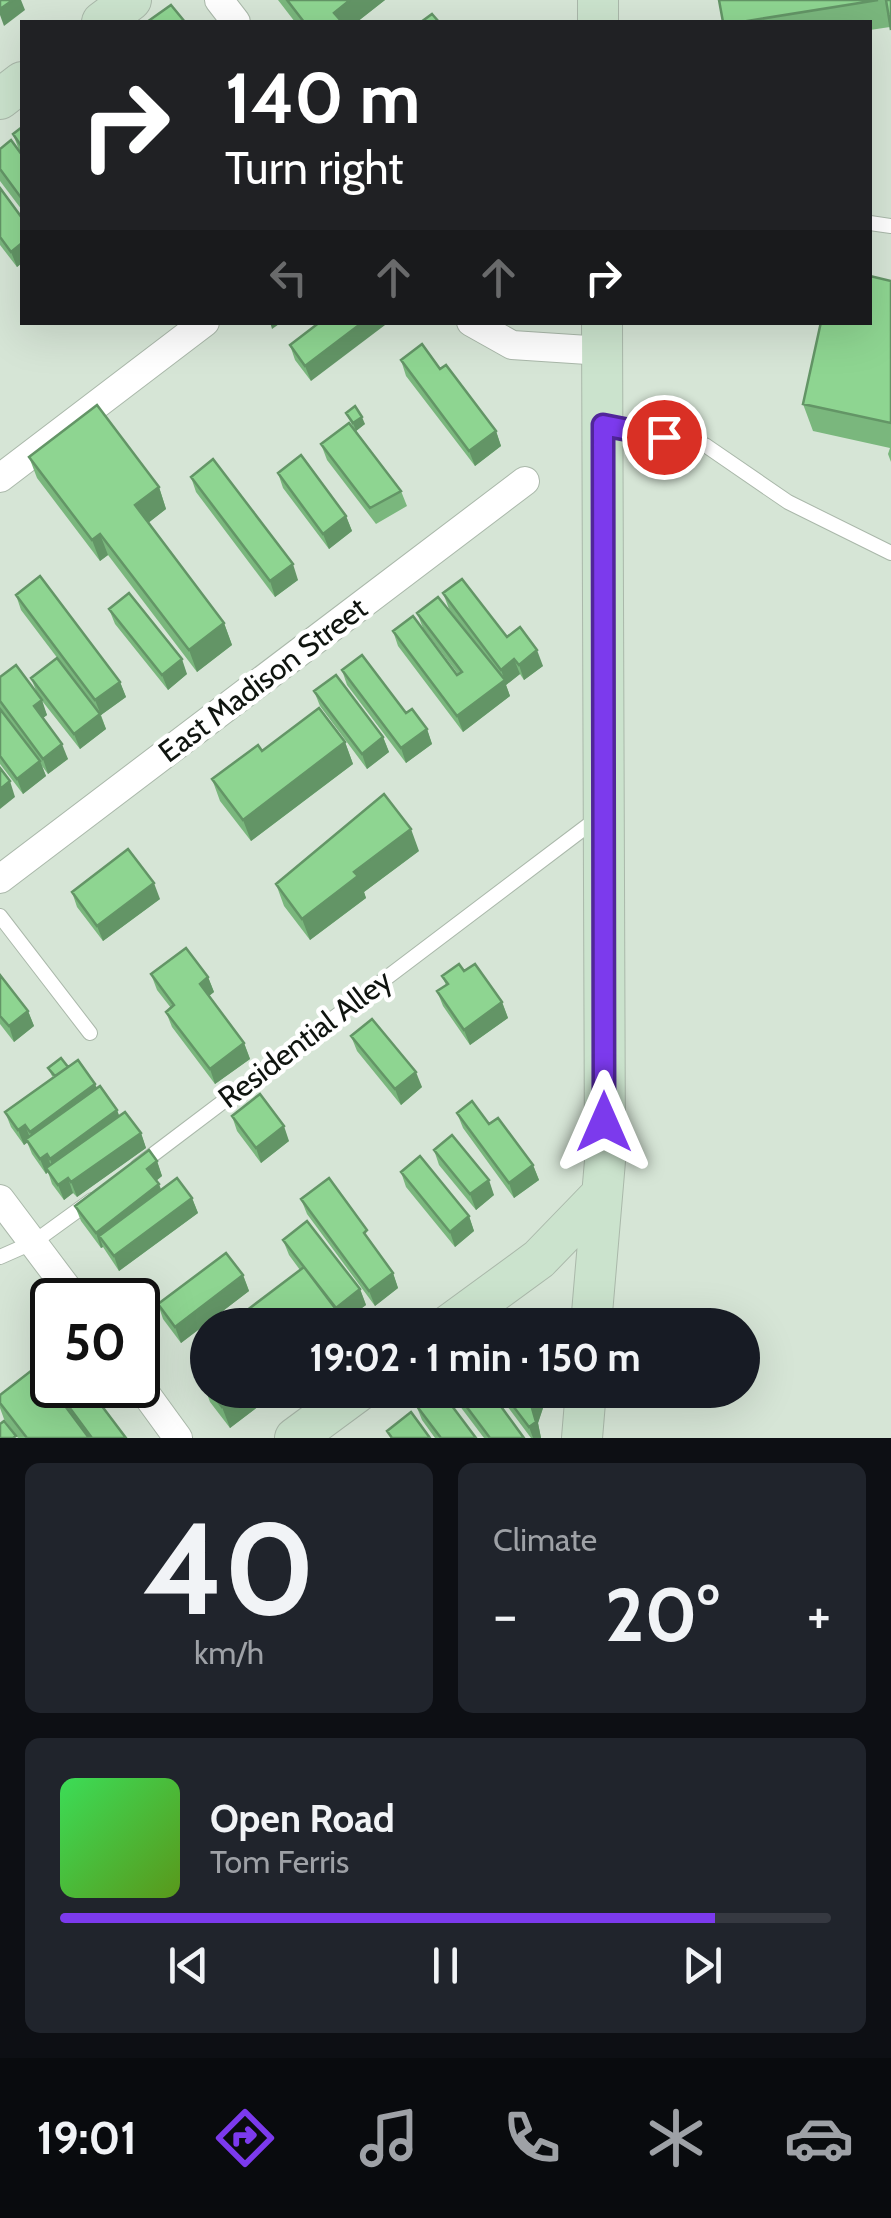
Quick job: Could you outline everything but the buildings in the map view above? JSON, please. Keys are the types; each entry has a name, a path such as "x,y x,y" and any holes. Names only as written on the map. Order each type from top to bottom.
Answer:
{"main road":[{"path":"105,20 131,0"},
{"path":"0,99 20,84"},
{"path":"592,1308 601,1195 605,813 602,337"},
{"path":"473,1308 539,1260 601,1195"},
{"path":"295,1438 336,1408"},
{"path":"582,1438 584,1408"}],"street":[{"path":"218,0 234,20"},
{"path":"0,478 202,325"},
{"path":"476,325 512,344 602,337"},
{"name":"East Madison Street","path":"0,880 525,481"},
{"path":"0,1199 60,1278"},
{"path":"156,1408 178,1438"}],"lane":[{"path":"603,425 705,445 788,502 891,553"},
{"name":"Residential Alley","path":"122,1178 605,813"},
{"path":"0,916 90,1033"},
{"path":"0,1257 34,1242 106,1190"}],"route":[{"path":"604,1122 603,425 664,437"}]}
